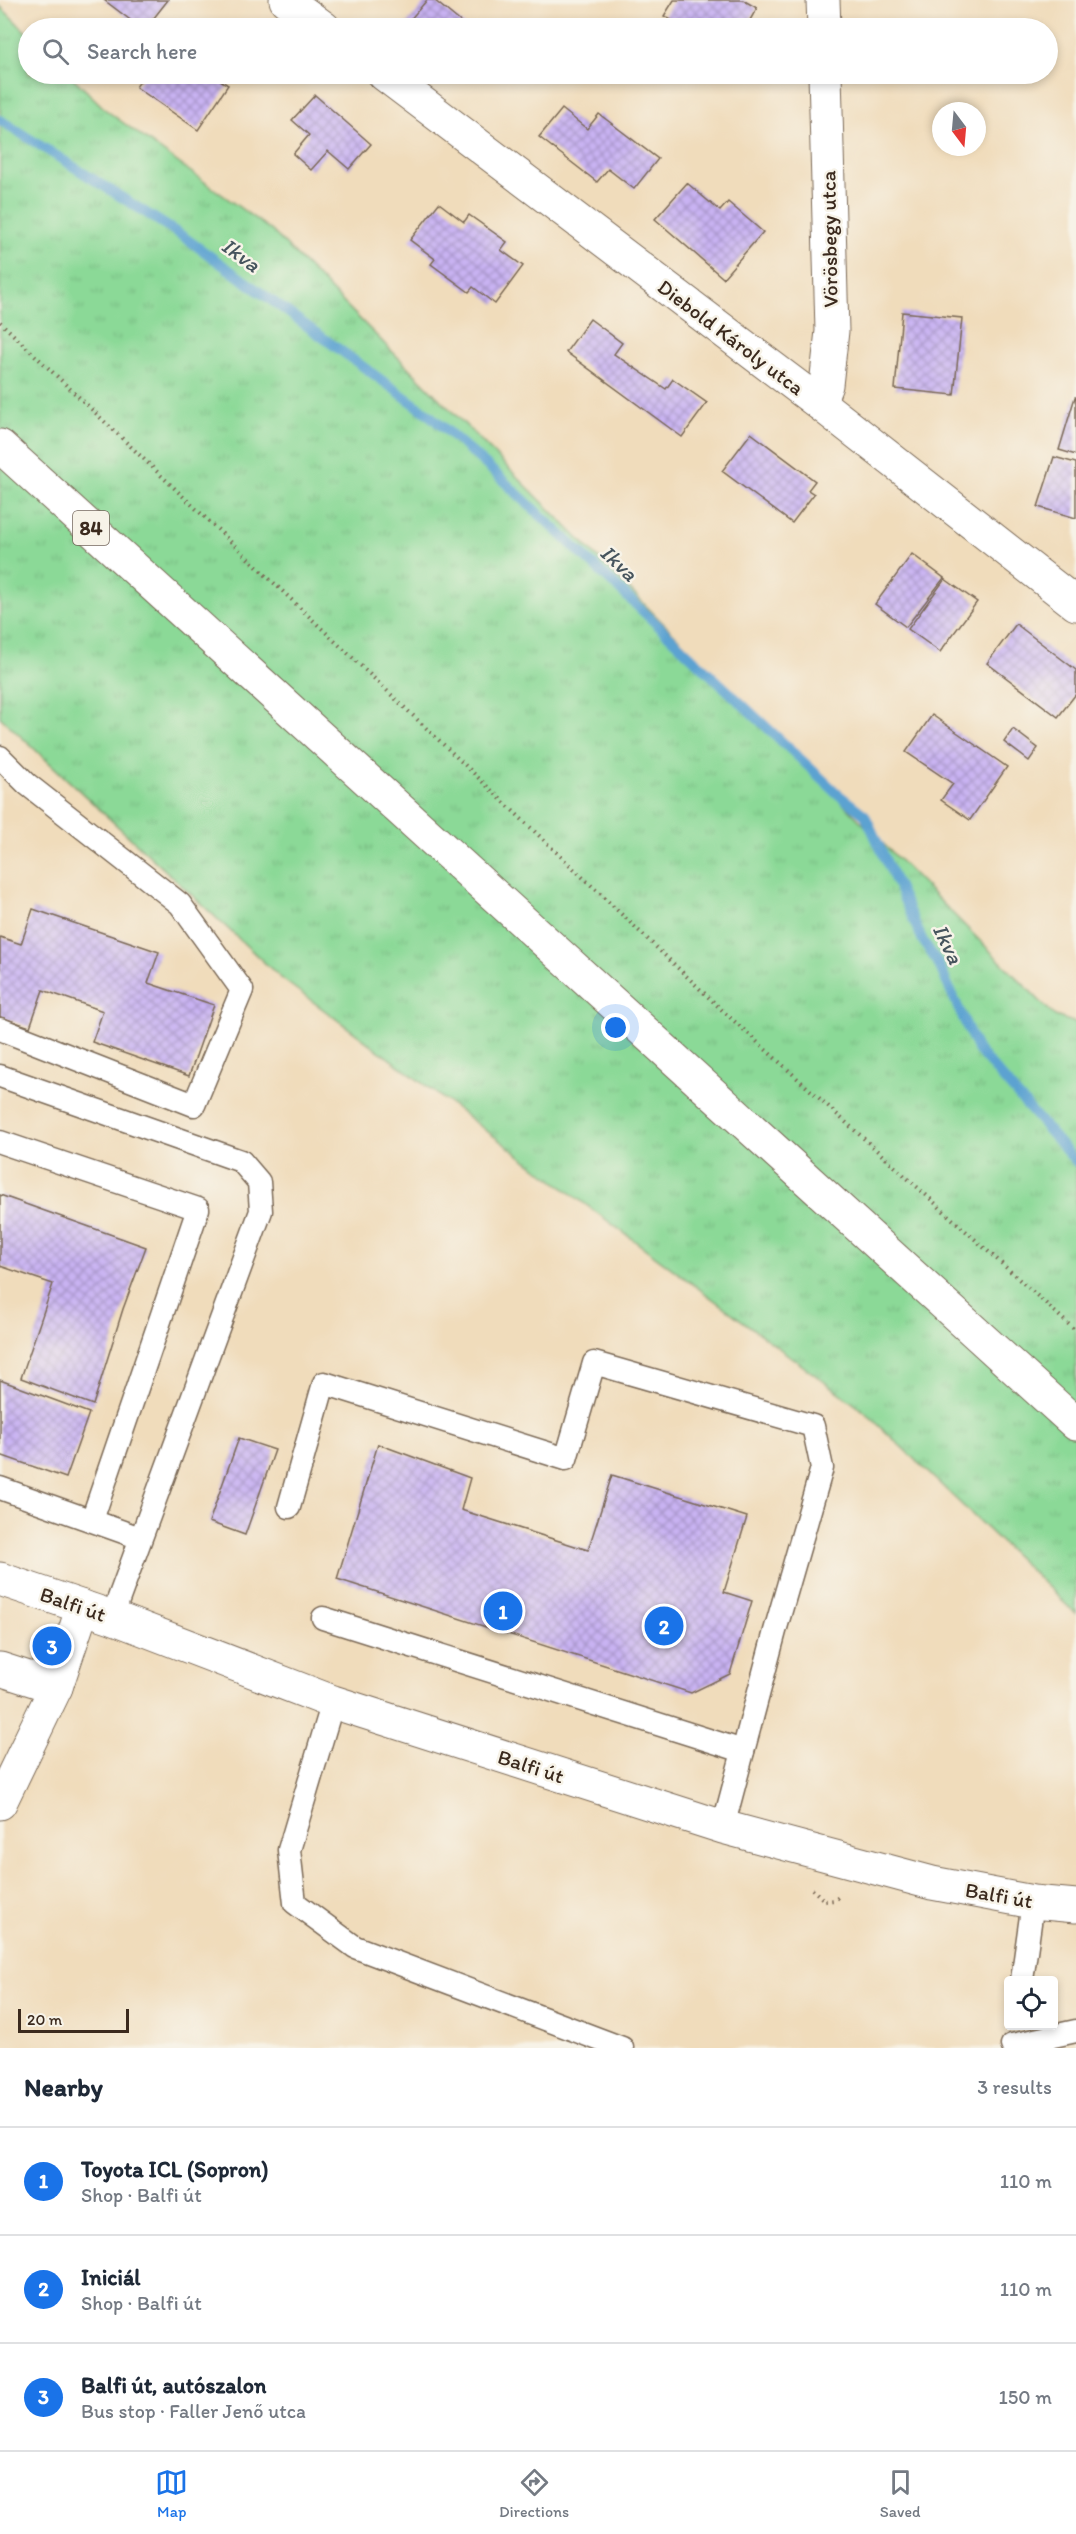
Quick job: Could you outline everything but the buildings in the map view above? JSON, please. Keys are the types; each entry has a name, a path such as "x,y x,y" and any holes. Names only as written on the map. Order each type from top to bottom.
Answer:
{"main road":[{"path":"286,0 310,18"},
{"path":"823,0 824,18"},
{"name":"Diebold Károly utca","path":"397,84 819,403 1076,604"},
{"name":"Vörösbegy utca","path":"819,403 826,385 832,331 825,84"},
{"name":"84","path":"0,446 1076,1424"},
{"name":"Balfi út","path":"0,1579 97,1612 333,1702 723,1827 932,1883 1033,1902 1076,1906"},
{"path":"0,1803 56,1687 97,1612"},
{"path":"0,1669 56,1687"}],"lane":[{"path":"0,757 27,784 180,904 242,990 194,1105 0,1029"},
{"path":"0,1076 241,1161 259,1182 261,1211 140,1538 97,1612"},
{"path":"0,1142 198,1209 92,1520"},
{"path":"290,1507 324,1383 566,1459 594,1364 813,1425 822,1468 723,1827"},
{"path":"0,1488 140,1538"},
{"path":"323,1618 743,1751"},
{"path":"333,1702 289,1850 294,1904 355,1947 622,2048"},
{"path":"1023,1976 1033,1902"},
{"path":"1013,2039 1076,2031"}],"path":[{"path":"0,322 722,1010 1076,1331"}],"green space":[{"path":"0,6 18,24 18,84 79,84 107,111 272,231 1055,1016 1076,1023 1076,1614 865,1412 281,978 0,717"}],"waterway":[{"name":"Ikva","path":"0,120 184,237 427,413 494,472 838,794 865,815 923,941 938,963 977,1049 1076,1162"}],"place":[{"name":"Toyota ICL (Sopron)","path":"503,1611"},
{"name":"Iniciál","path":"664,1626"},
{"name":"Balfi út, autószalon","path":"52,1646"}]}
